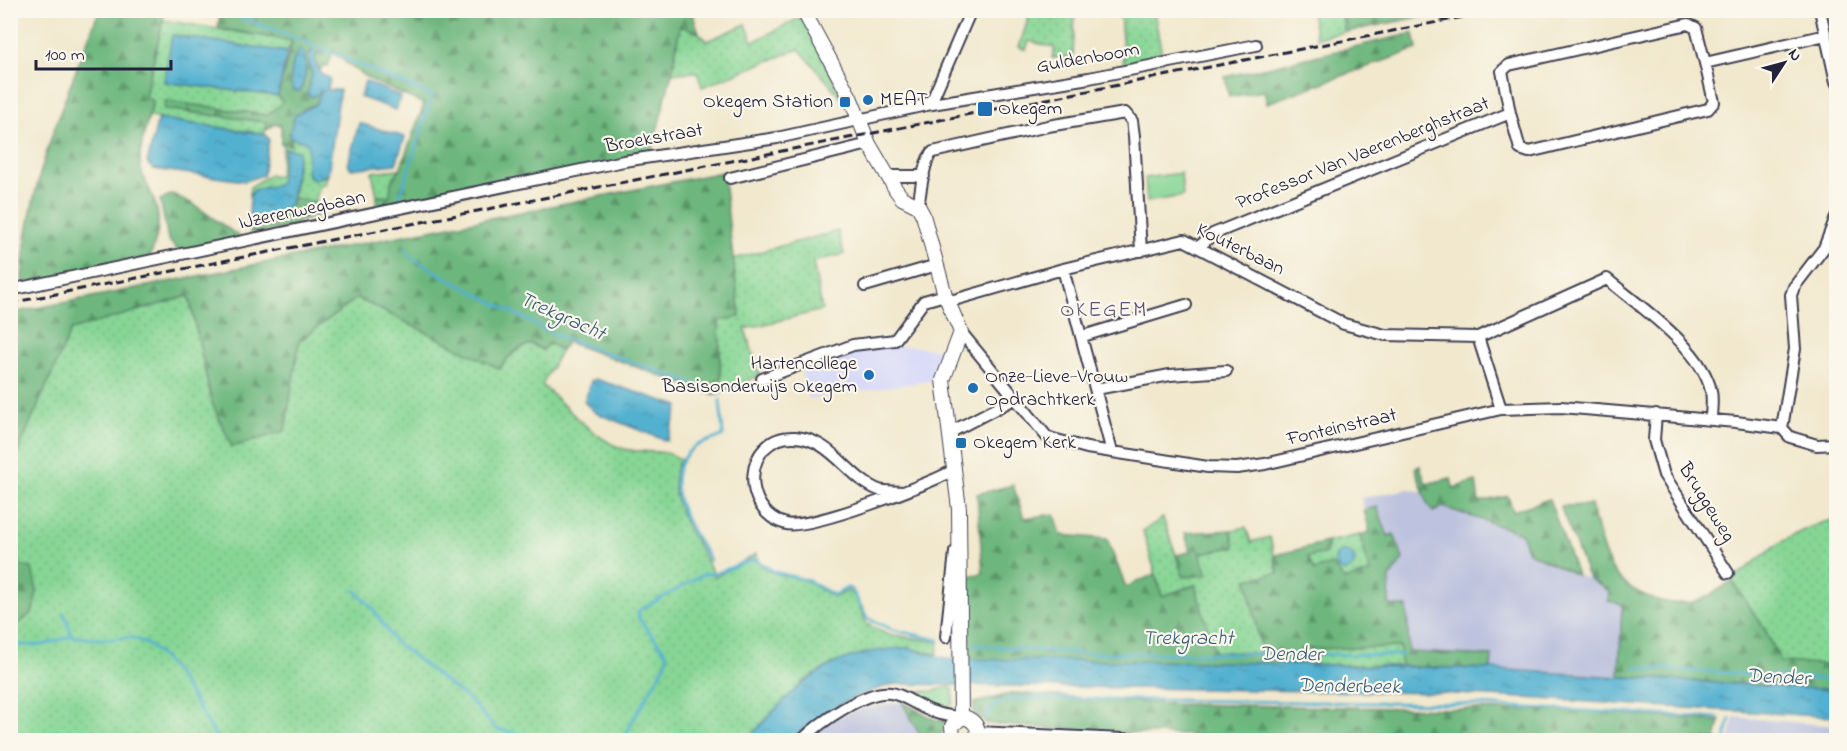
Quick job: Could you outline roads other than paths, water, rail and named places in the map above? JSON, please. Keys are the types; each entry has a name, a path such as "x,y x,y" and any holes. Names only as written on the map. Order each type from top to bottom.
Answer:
{"main road":[{"path":"803,10 887,176 902,198 918,206 946,298 961,332 943,381 955,476 959,544 961,718"},
{"path":"961,718 973,721 976,736"},
{"path":"953,740 952,726 961,718"}],"street":[{"path":"926,105 933,98 971,10"},
{"path":"1820,10 1836,82"},
{"name":"Professor Van Vaerenberghstraat","path":"1688,24 1696,28 1714,102 1708,109 1529,152 1520,149 1510,113 1502,71 1509,65 1688,24"},
{"path":"1705,63 1826,35"},
{"name":"Guldenboom","path":"859,120 926,105 1089,78 1256,45"},
{"path":"918,206 928,155 973,142 1125,113 1132,121 1134,136 1141,251"},
{"name":"Professor Van Vaerenberghstraat","path":"1200,246 1213,234 1510,113"},
{"name":"Broekstraat","path":"597,167 777,138 859,120"},
{"path":"730,178 869,144"},
{"name":"IJzerenwegbaan","path":"15,289 597,167"},
{"path":"887,176 924,176"},
{"path":"1782,426 1796,350 1791,295 1794,287 1820,257 1836,217"},
{"name":"Kouterbaan","path":"762,379 853,345 895,340 924,301 946,298 1184,240 1200,246 1344,324 1369,333 1478,337 1607,279 1671,330 1690,354 1711,389 1711,419"},
{"path":"865,286 937,265"},
{"path":"1063,268 1083,336 1112,452"},
{"path":"1083,336 1186,305"},
{"name":"Fonteinstraat","path":"961,332 1047,436 1087,448 1208,467 1237,468 1265,464 1501,409 1561,406 1782,426 1790,437 1816,445 1836,444"},
{"path":"1478,337 1501,409"},
{"path":"1096,390 1170,375 1226,371"},
{"path":"949,433 1016,398"},
{"name":"Bruggeweg","path":"1656,414 1654,440 1664,475 1728,573"},
{"path":"902,492 880,490 820,444 796,437 774,442 764,449 756,460 751,479 754,496 763,512 788,525 818,520 955,476"},
{"path":"946,638 953,557 959,544"},
{"path":"802,741 816,725 843,708 865,698 890,692 936,713 961,718"},
{"path":"976,736 1142,741"}],"water":[{"path":"172,35 287,52 278,96 164,82"},
{"path":"300,49 305,57 306,69 300,92 292,90 291,80 293,63"},
{"path":"312,50 317,52 314,61 322,75 330,78 328,90 340,90 328,174 313,180 307,173 308,143 292,138 289,134 295,115 316,104 321,91 313,97 307,94 312,76 308,56"},
{"path":"365,81 401,97 396,110 360,97"},
{"path":"158,119 265,134 269,140 263,175 245,181 153,169 147,163"},
{"path":"359,123 405,137 396,164 351,169 348,164"},
{"path":"285,148 299,151 290,205 268,219 249,216 250,196 254,190 280,184"},
{"path":"595,379 679,406 667,441 596,413 584,402 591,381"},
{"path":"1341,551 1349,551 1355,557 1355,565 1349,571 1341,571 1335,565 1335,557"},
{"path":"908,648 949,659 1217,662 1491,669 1836,690 1836,717 1440,693 894,684 840,704 817,720 795,740 747,740 799,687 835,663 880,650"}],"waterway":[{"name":"Trekgracht","path":"221,10 307,42 432,96 397,206"},
{"name":"Trekgracht","path":"405,248 411,257 454,282 558,336 719,393"},
{"name":"Trekgracht","path":"710,560 686,519 676,489 677,474 682,460 693,448 723,435 720,400"},
{"name":"Trekgracht","path":"622,740 666,663 667,654 639,619 638,611 704,574 717,573 754,559 775,572 807,580 834,595 847,588 852,590 868,619 894,630 939,640"},
{"path":"355,590 373,609 394,641 470,701 496,729 546,740"},
{"name":"Trekgracht","path":"64,613 72,636 93,639 132,638 145,643 158,653 182,682 218,740"},
{"path":"10,645 43,645 72,636"},
{"name":"Trekgracht","path":"974,645 1078,653 1402,655"},
{"name":"Trekgracht","path":"1634,667 1836,680"},
{"name":"Denderbeek","path":"986,717 992,708 1000,703 1020,698 1457,704 1719,718"},
{"name":"Denderbeek","path":"1725,740 1730,719"}],"railway":[{"path":"10,303 1499,10"}],"place":[{"name":"MEAT","path":"868,100"},
{"name":"Okegem Station","path":"845,102"},
{"name":"Okegem","path":"985,109"},
{"name":"Hartencollege Basisonderwijs Okegem","path":"869,375"},
{"name":"Onze-Lieve-Vrouw Opdrachtkerk","path":"973,388"},
{"name":"Okegem Kerk","path":"961,443"}],"district":[{"name":"OKEGEM","path":"1104,311"}],"water label":[{"name":"Dender","path":"1291,655"},
{"name":"Dender","path":"1778,678"}]}
